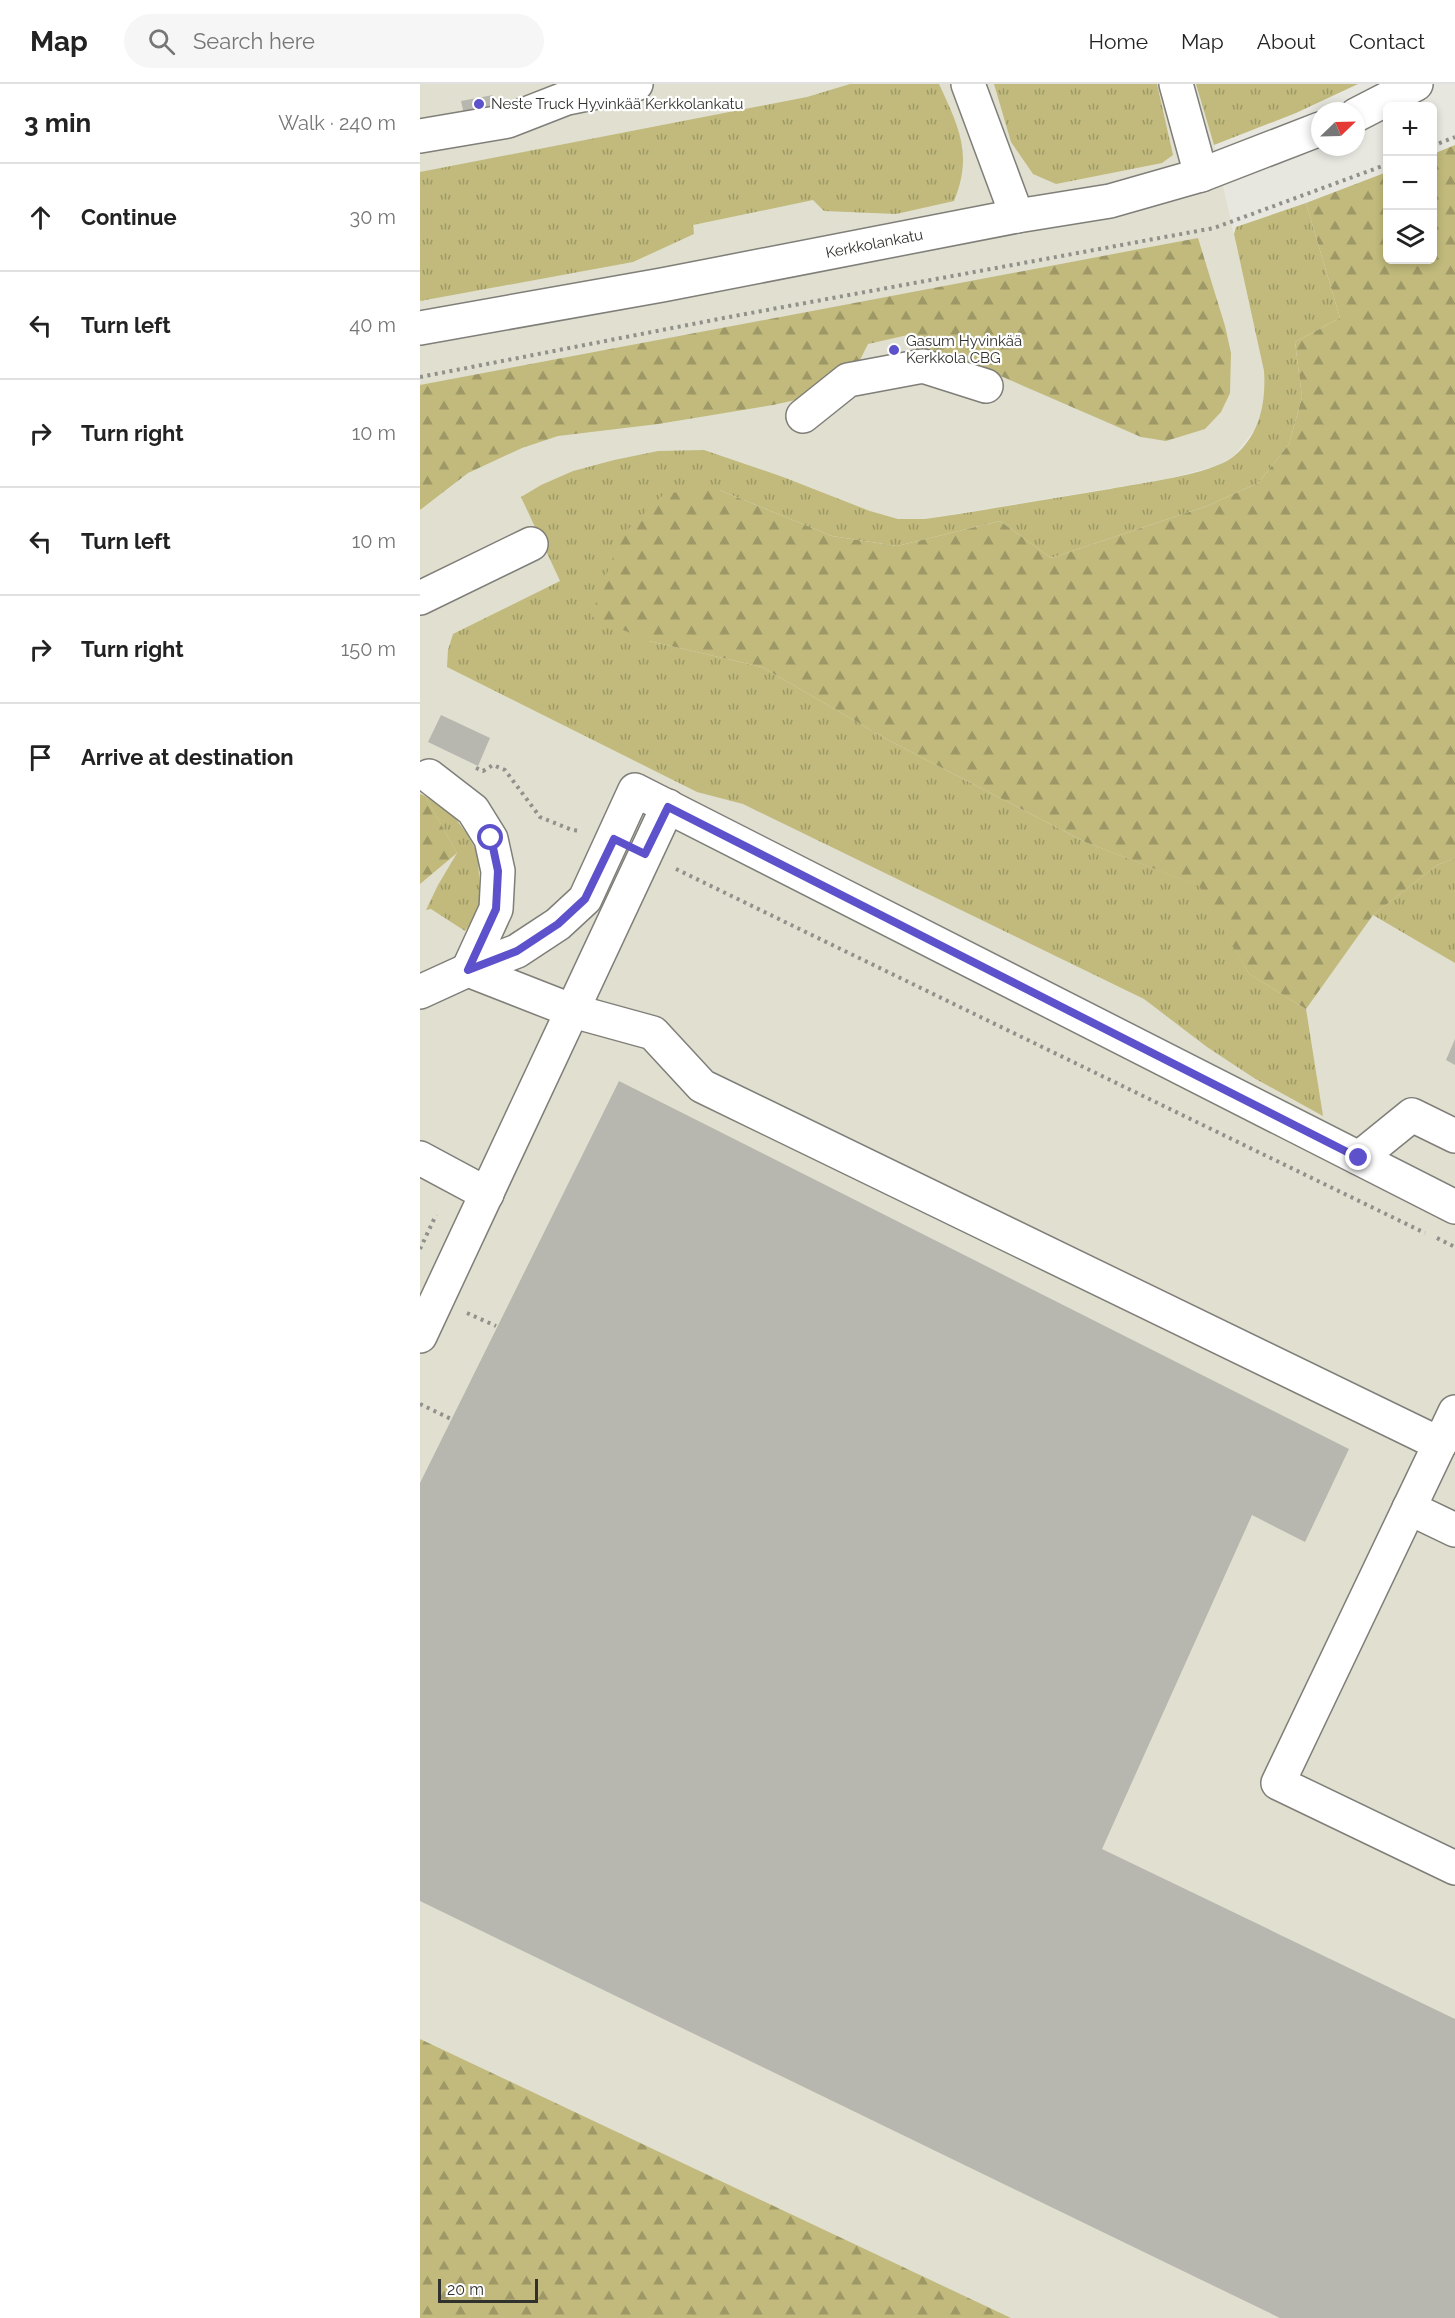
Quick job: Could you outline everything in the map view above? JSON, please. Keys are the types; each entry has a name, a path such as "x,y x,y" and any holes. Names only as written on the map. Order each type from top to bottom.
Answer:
{"street":[{"path":"420,136 508,120 567,98 636,84"},
{"path":"968,84 1017,216"},
{"path":"1176,84 1201,175"},
{"path":"1365,110 1416,84"},
{"name":"Kerkkolankatu","path":"420,328 662,285 1017,216 1110,201 1201,175 1311,132"},
{"path":"803,416 848,380 923,366 986,386"},
{"path":"420,598 531,544"},
{"path":"429,776 473,810 491,838 498,871 496,909 468,970"},
{"path":"420,992 517,951 558,924 585,899 635,790 1455,1207"},
{"path":"420,1336 668,807"},
{"path":"468,970 573,1011 653,1033 702,1086 1440,1444"},
{"path":"1359,1158 1412,1115 1455,1136"},
{"path":"420,1158 487,1194"},
{"path":"1455,1412 1278,1783 1455,1868"},
{"path":"1409,1508 1455,1530"}],"path":[{"path":"1437,144 1455,137"},
{"path":"420,377 729,317 1214,228 1383,166"},
{"path":"472,767 483,771 493,765 505,770 540,817 572,830 600,832 614,839"},
{"path":"645,854 1455,1247"},
{"path":"420,1249 436,1215"},
{"path":"420,1404 451,1419"}],"shaded area":[{"path":"420,84 1196,84 1214,145 1264,371 1263,410 1255,429 1233,457 1217,466 1166,479 925,519 898,519 870,511 783,477 658,451 614,460 573,471 521,497 560,581 464,629 1200,886 1455,825 1455,2318 420,2318"}],"green space":[{"path":"850,84 939,84 958,128 963,155 960,185 954,201 896,214 824,211 813,200 693,225 694,234 633,262 420,301 420,172 807,97"},
{"path":"994,84 1157,84 1173,155 1162,163 1056,184 1033,174 1011,142"},
{"path":"1196,84 1358,84 1320,102 1311,102 1311,106 1296,113 1214,145"},
{"path":"1455,145 1455,858 1437,865 1373,915 1306,1009 1249,974 1199,886 1085,842 888,740 762,667 649,641 591,616 621,536 665,493 719,490 832,536 897,546 1000,521 1051,558 1207,506 1258,483 1289,444 1302,397 1295,342 1340,318 1306,203 1383,174 1383,264 1437,264 1437,152"},
{"path":"1306,203 1340,318 1295,342 1302,397 1289,444 1258,483 1207,506 1051,558 1000,521 897,546 832,536 719,490 649,641 762,667 888,740 1085,842 1200,886 1249,974 1306,1009 1323,1116 1254,1078 1207,1047 1144,999 743,804 697,792 447,667 448,650 453,634 560,581 521,497 573,471 614,460 658,451 704,450 783,477 870,511 898,519 925,519 1110,489 1192,473 1222,463 1233,457 1250,439 1259,418 1264,395 1264,371 1234,234 1236,227"},
{"path":"1198,238 1231,353 1230,393 1221,412 1205,429 1166,441 1141,437 1003,377 929,355 918,358 912,334 868,344 855,370 809,397 658,424 558,436 522,448 468,473 420,510 420,385"},
{"path":"420,794 425,796 457,853 420,884"},
{"path":"425,796 452,814 478,854 480,899 477,915 465,931 431,909 426,910 457,853"},
{"path":"1455,858 1455,963 1373,915 1437,865"},
{"path":"420,2039 1011,2318 420,2318"}],"building":[{"path":"493,95 495,108 464,114 461,101"},
{"path":"441,715 490,738 478,766 428,742"},
{"path":"1455,1039 1455,1065 1446,1060"},
{"path":"619,1081 1349,1449 1305,1542 1252,1515 1102,1849 1455,2019 1455,2318 1280,2318 420,1901 420,1483"}],"place":[{"name":"Neste Truck Hyvinkää Kerkkolankatu","path":"479,104"},
{"name":"Gasum Hyvinkää Kerkkola CBG","path":"894,350"}],"route":[{"path":"491,838 498,871 496,909 468,970 517,951 558,924 585,899 614,839 645,854 668,807 1359,1158"}]}
